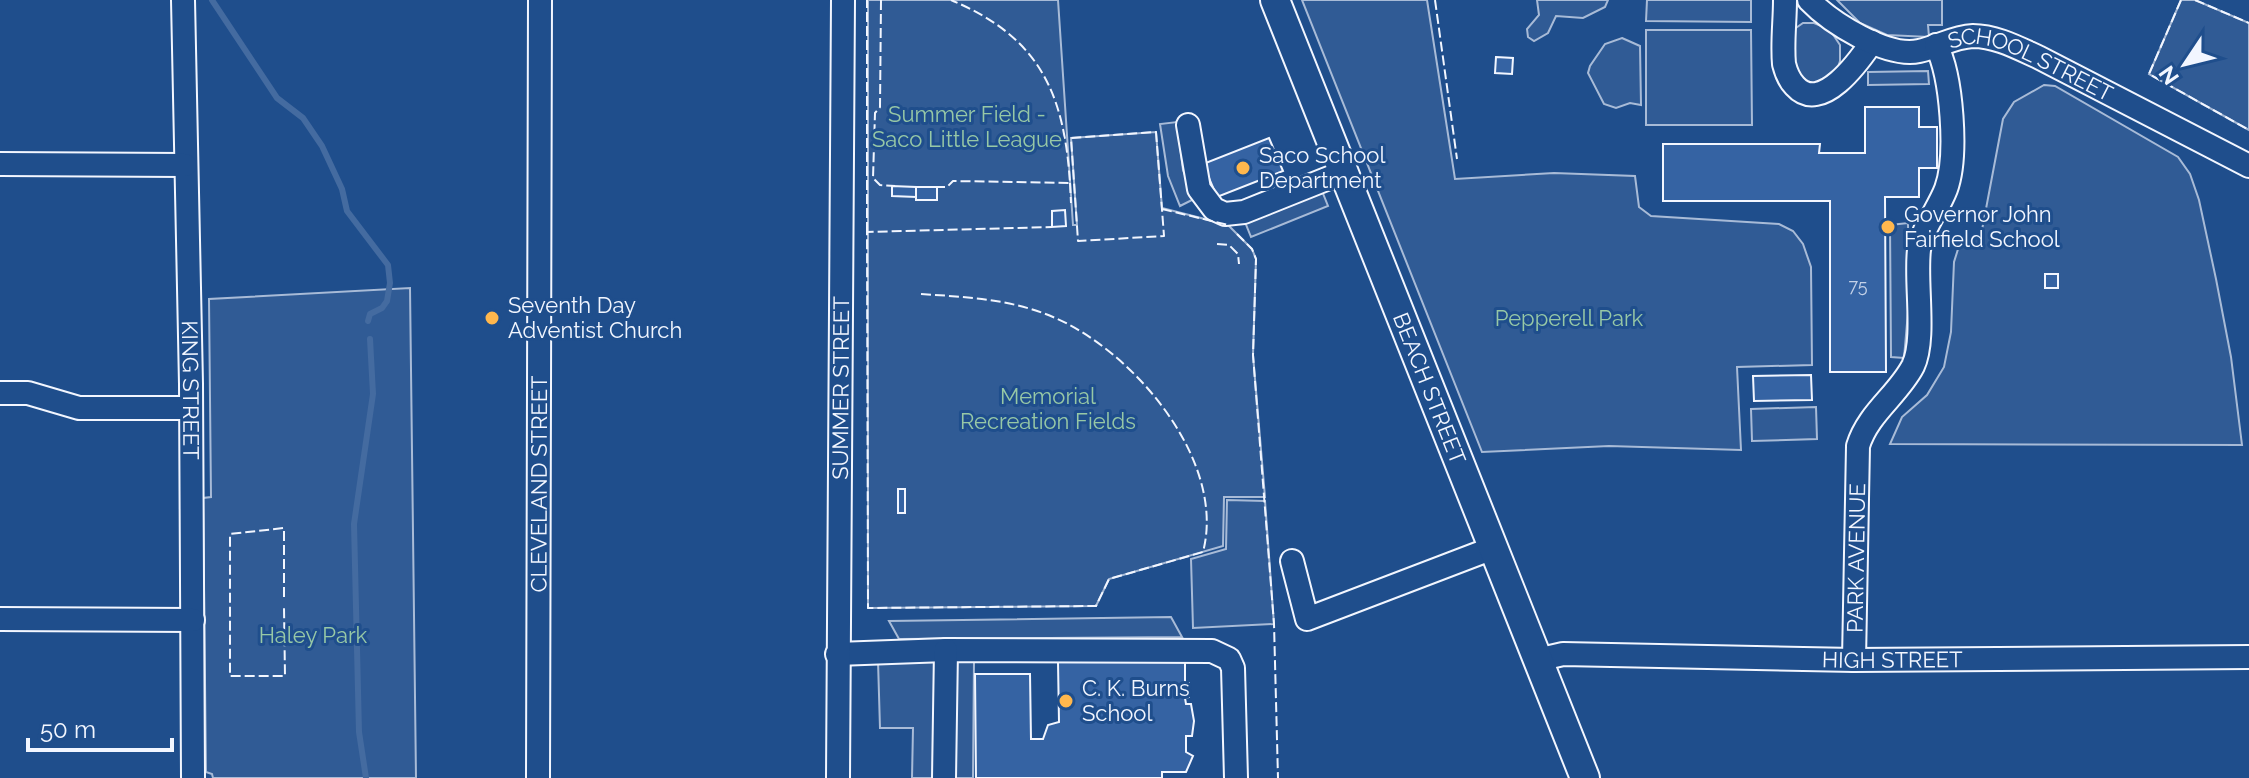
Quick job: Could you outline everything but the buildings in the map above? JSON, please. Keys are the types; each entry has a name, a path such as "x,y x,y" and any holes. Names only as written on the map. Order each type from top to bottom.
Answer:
{"main road":[{"name":"BEACH STREET","path":"1275,0 1585,778"}],"street":[{"name":"KING STREET","path":"183,0 193,778"},
{"name":"CLEVELAND STREET","path":"538,778 540,0"},
{"name":"SUMMER STREET","path":"838,778 843,0"},
{"path":"1785,0 1784,64 1788,76 1799,90 1813,94 1828,90 1849,72 1872,42"},
{"name":"SCHOOL STREET","path":"1809,0 1830,18 1872,42 1901,52 1918,51 1973,36 2005,43 2249,166"},
{"name":"PARK AVENUE","path":"1854,660 1858,446 1866,425 1908,373 1916,356 1919,252 1925,229 1945,189 1951,165 1951,112 1944,61 1936,45"},
{"path":"1188,125 1199,189 1214,209 1225,214 1244,212 1344,172"},
{"path":"0,164 185,165"},
{"path":"0,393 28,393 79,408 190,408"},
{"path":"1292,561 1307,619 1493,548"},
{"path":"0,619 193,620"},
{"path":"944,778 946,650"},
{"path":"837,654 946,650 1197,650 1221,653 1229,659 1235,679 1236,778"},
{"name":"HIGH STREET","path":"1537,660 1563,654 1854,660 2249,657"}],"shaded area":[{"name":"Memorial Recreation Fields","path":"868,0 1058,0 1073,225 1077,225 1071,138 1156,132 1162,208 1228,225 1252,249 1256,259 1253,355 1265,497 1224,497 1223,546 1109,579 1096,606 868,608"},
{"name":"Pepperell Park","path":"1302,0 1427,0 1455,179 1554,173 1635,176 1639,207 1651,216 1779,224 1793,231 1803,244 1811,267 1812,365 1737,367 1741,450 1609,446 1482,452"},
{"path":"1537,0 1608,0 1605,7 1583,18 1556,16 1548,33 1534,41 1528,37 1527,29 1539,15"},
{"path":"1647,0 1751,0 1751,22 1646,21"},
{"path":"1837,0 1942,0 1942,25 1928,25 1929,37 1887,35 1860,23"},
{"path":"2181,0 2195,0 2249,23 2249,130 2149,74"},
{"path":"1803,23 1826,28 1840,45 1836,73 1820,83 1808,83 1793,69 1793,30"},
{"path":"1646,30 1751,30 1752,125 1646,125"},
{"path":"1622,38 1640,46 1641,105 1630,103 1616,108 1604,104 1588,73 1605,44"},
{"path":"1928,71 1929,84 1868,85 1868,72"},
{"path":"2044,85 2055,86 2178,157 2190,174 2199,200 2231,357 2242,445 1890,444 1902,417 1927,395 1944,367 1951,332 1954,262 1959,246 1978,237 1982,230 2003,119 2014,102"},
{"path":"1177,122 1183,170 1194,199 1180,206 1168,176 1160,124"},
{"path":"1322,191 1328,206 1251,237 1245,222"},
{"path":"1908,223 1909,300 1904,358 1891,357 1890,225"},
{"name":"Haley Park","path":"410,288 416,778 213,778 206,772 203,498 211,497 209,299"},
{"path":"1816,407 1817,439 1752,441 1751,409"},
{"path":"1227,500 1265,501 1274,624 1193,628 1191,559 1226,549"},
{"path":"1171,617 1182,637 899,639 889,621"},
{"path":"974,660 973,778 912,778 913,728 880,728 878,661"}],"waterway":[{"path":"212,0 277,98 303,118 322,146 342,189 347,211 388,265 390,283 387,301 382,308 370,314 368,321"},
{"path":"366,778 359,732 354,524 373,394 370,339"}],"fence":[{"path":"867,0 867,232"},
{"path":"881,0 880,107 875,113 873,178 880,185 895,186"},
{"path":"935,187 947,187 953,181 1070,183 1061,121 1041,71 1026,50 1006,31 951,0"},
{"path":"1435,0 1457,159"},
{"path":"2181,0 2149,74 2249,130"},
{"path":"2195,0 2249,23"},
{"path":"1156,132 1164,236 1078,241 1071,138 1156,132"},
{"path":"1070,183 1071,203"},
{"path":"1162,209 1228,225"},
{"path":"921,294 988,300 1037,311 1083,333 1113,355 1142,382 1167,412 1187,446 1201,481 1207,517 1203,552 1109,579 1096,606 868,608 867,232 1052,227"},
{"path":"1237,234 1252,249 1256,259 1253,355 1274,624 1278,778"},
{"path":"1217,244 1229,245 1238,254 1239,264"},
{"path":"284,597 284,528 230,534 230,676 285,676 284,608"}],"place":[{"name":"Saco School Department","path":"1243,168"},
{"name":"Governor John Fairfield School","path":"1888,227"},
{"name":"Seventh Day Adventist Church","path":"492,318"},
{"name":"C. K. Burns School","path":"1066,701"}],"park label":[{"name":"Summer Field - Saco Little League","path":"967,126"}]}
